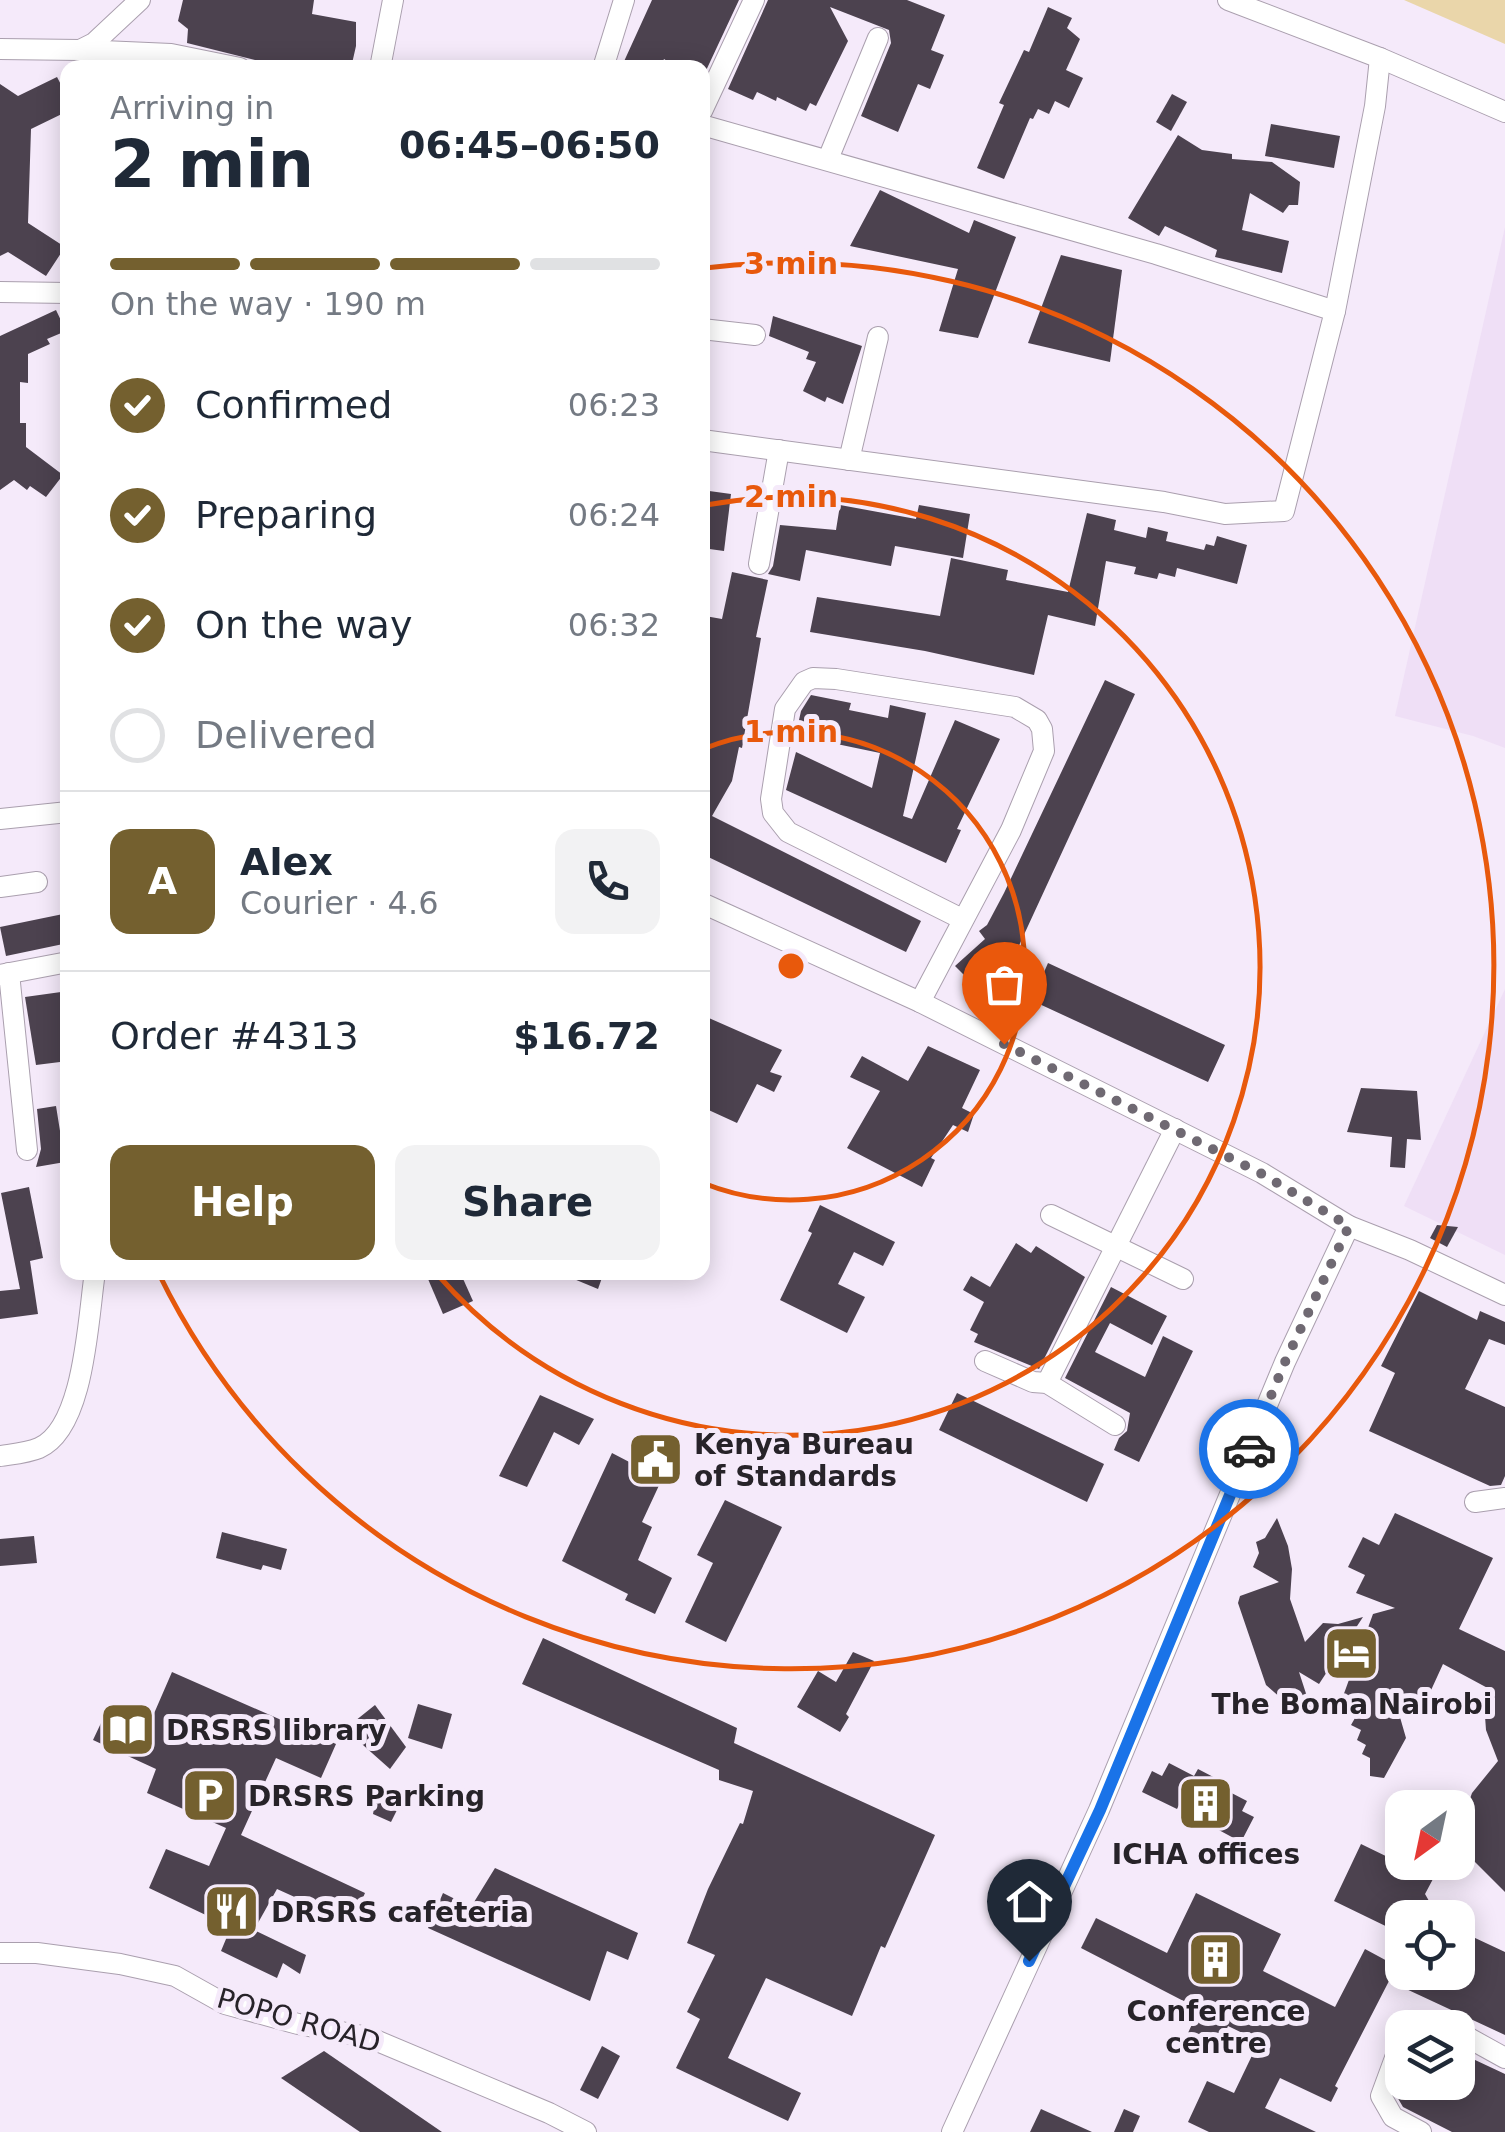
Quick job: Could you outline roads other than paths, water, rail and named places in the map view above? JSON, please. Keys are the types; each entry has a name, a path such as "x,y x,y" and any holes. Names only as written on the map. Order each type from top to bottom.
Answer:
{"street":[{"path":"80,50 94,43 140,0"},
{"path":"382,60 393,0"},
{"path":"605,60 624,0"},
{"path":"710,93 754,0"},
{"path":"1228,0 1380,58 1505,112"},
{"path":"828,159 878,38"},
{"path":"0,49 171,54 201,60"},
{"path":"710,441 1164,502 1224,514 1284,510 1335,311 1380,58"},
{"path":"710,127 1156,254 1335,311"},
{"path":"0,292 60,293"},
{"path":"710,329 755,336"},
{"path":"849,460 878,338"},
{"path":"759,564 778,450"},
{"path":"920,1002 1011,830 1044,751 1042,729 1037,720 1015,707 981,700 836,679 813,678 804,682 785,709 771,798 778,823 788,832 962,920"},
{"path":"0,819 60,813"},
{"path":"0,886 38,882"},
{"path":"710,907 920,1002 1262,1174 1349,1226 1505,1295"},
{"path":"27,1150 5,974 60,964"},
{"path":"1047,1383 1174,1129"},
{"path":"1051,1215 1182,1279"},
{"path":"952,2132 1100,1810 1285,1362 1349,1226"},
{"path":"0,1456 40,1447 63,1427 75,1397 94,1280"},
{"path":"984,1361 1034,1382 1047,1383 1115,1425"},
{"path":"1475,1502 1505,1498"},
{"name":"POPO ROAD","path":"0,1953 120,1964 175,1976 226,2004 298,2024 368,2037 586,2132"},
{"path":"1475,2041 1505,2058"},
{"path":"1385,2088 1382,2096 1394,2117 1421,2132"}],"place":[{"name":"Kenya Bureau of Standards","path":"655,1460"},
{"name":"The Boma Nairobi","path":"1352,1653"},
{"name":"DRSRS library","path":"127,1730"},
{"name":"DRSRS Parking","path":"209,1796"},
{"name":"ICHA offices","path":"1206,1803"},
{"name":"DRSRS cafeteria","path":"232,1912"},
{"name":"Conference centre","path":"1216,1960"}]}
